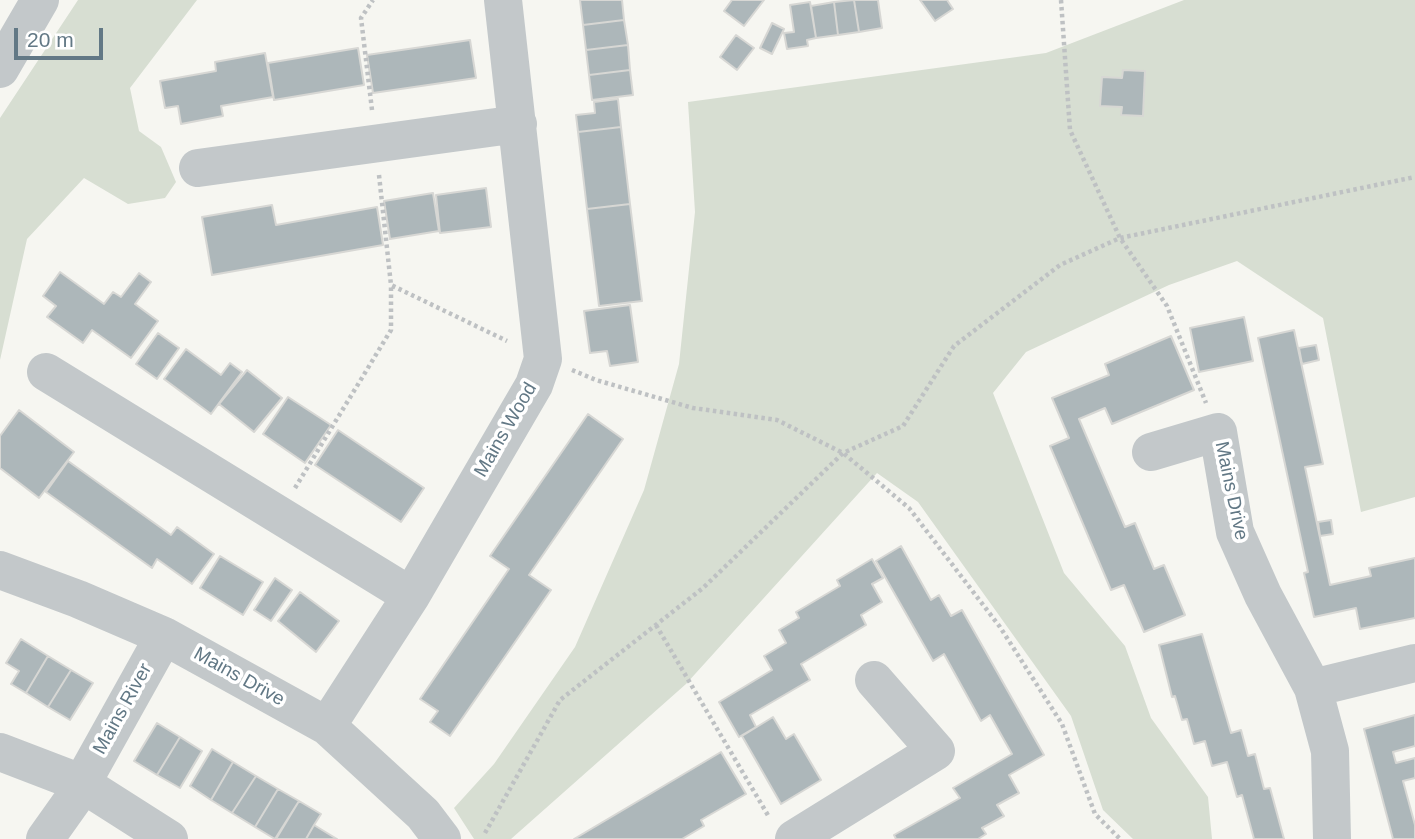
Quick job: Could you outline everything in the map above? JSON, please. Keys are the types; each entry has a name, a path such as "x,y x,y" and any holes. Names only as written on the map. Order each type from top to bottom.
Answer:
{"street":[{"path":"0,69 40,0"},
{"name":"Mains Wood","path":"327,726 411,596 534,385 544,359 503,0"},
{"path":"198,168 518,124"},
{"path":"46,372 411,596"},
{"name":"Mains Drive","path":"1151,452 1218,432 1235,532 1263,595 1313,688 1330,751 1332,839"},
{"name":"Mains Drive","path":"0,570 78,598 164,636 327,726 423,814 442,839"},
{"name":"Mains River","path":"45,839 81,783 164,636"},
{"path":"1313,688 1415,663"},
{"path":"784,833 936,751 874,680"},
{"path":"0,752 81,783 169,839"}],"path":[{"path":"279,514 391,330 390,285 361,18 373,0"},
{"path":"1061,0 1070,130 1120,238 1167,306 1218,432"},
{"path":"485,833 560,700 703,588 842,453 902,426 954,346 1060,265 1120,238 1415,177"},
{"path":"390,285 544,359 596,380 693,408 776,420 842,453 909,509 1000,627 1062,724 1095,814 1120,839"},
{"path":"656,625 784,833"}],"shaded area":[{"path":"78,0 197,0 130,88 139,131 161,147 176,182 165,198 128,204 84,178 27,239 0,360 0,118"},
{"path":"1184,0 1415,0 1415,497 1361,512 1323,318 1237,261 1169,285 1026,352 993,393 1064,573 1125,646 1151,718 1208,797 1212,839 1133,839 1103,810 1071,716 918,502 877,473 686,684 511,839 474,839 454,808 494,764 575,647 644,490 679,364 695,212 688,102 1046,53"}],"building":[{"path":"580,0 622,0 624,20 583,25"},
{"path":"732,0 764,0 744,26 724,11"},
{"path":"854,0 859,32 838,35 834,2"},
{"path":"854,0 878,0 882,28 859,32"},
{"path":"920,0 947,0 953,9 935,21"},
{"path":"810,2 816,38 807,40 808,46 787,49 784,33 794,32 790,5"},
{"path":"834,2 838,35 816,38 811,6"},
{"path":"624,20 628,45 586,50 583,25"},
{"path":"772,23 784,29 772,54 760,48"},
{"path":"736,35 754,48 737,70 720,57"},
{"path":"470,40 476,78 373,93 367,55"},
{"path":"628,45 630,70 589,75 586,50"},
{"path":"358,48 364,85 274,100 268,63"},
{"path":"265,53 273,97 221,106 223,116 181,124 178,106 165,108 160,81 216,71 215,62"},
{"path":"630,70 633,95 592,100 589,75"},
{"path":"1123,70 1145,71 1143,116 1121,115 1122,107 1100,106 1102,77 1122,78"},
{"path":"618,99 621,127 578,132 576,115 595,113 594,102"},
{"path":"621,127 630,204 587,209 578,132"},
{"path":"486,188 491,227 440,233 436,195"},
{"path":"433,193 439,231 390,239 384,201"},
{"path":"630,204 642,301 599,306 587,209"},
{"path":"272,205 276,225 377,207 383,245 212,275 202,217"},
{"path":"60,272 104,304 113,292 121,297 139,273 151,282 135,304 158,321 131,358 92,330 83,343 47,317 56,306 43,296"},
{"path":"630,305 638,362 610,366 607,351 590,353 584,311"},
{"path":"1244,317 1253,361 1199,372 1190,328"},
{"path":"1294,330 1323,464 1305,467 1330,585 1371,576 1369,568 1415,558 1415,618 1360,629 1356,608 1314,617 1304,573 1308,572 1258,338"},
{"path":"158,333 179,348 157,379 136,364"},
{"path":"1171,336 1194,390 1112,424 1105,408 1079,419 1125,527 1135,523 1154,569 1164,565 1185,615 1144,632 1124,585 1111,590 1050,446 1069,438 1052,398 1109,375 1105,364"},
{"path":"1316,345 1319,360 1302,364 1299,348"},
{"path":"186,349 221,375 230,363 242,372 211,414 164,379"},
{"path":"247,370 282,398 254,432 219,404"},
{"path":"288,397 331,425 305,463 263,434"},
{"path":"19,410 74,452 39,498 0,468 0,436"},
{"path":"588,414 623,439 529,575 551,590 450,736 430,722 438,711 420,699 509,569 490,556"},
{"path":"338,430 424,488 401,522 315,465"},
{"path":"68,461 171,535 177,527 214,554 192,584 157,559 152,568 46,492"},
{"path":"1331,520 1333,534 1320,536 1318,522"},
{"path":"901,546 931,600 939,595 951,616 962,610 1044,755 1009,775 1019,793 997,805 1004,816 982,828 986,834 978,839 896,839 894,835 960,798 953,788 1012,754 990,715 981,721 944,654 933,661 876,561"},
{"path":"220,556 263,582 243,615 200,588"},
{"path":"872,559 883,578 872,584 882,602 861,615 866,625 801,664 810,680 750,715 756,727 739,737 719,702 772,670 764,656 786,643 779,630 799,618 796,612 840,586 837,580"},
{"path":"275,578 292,590 271,621 254,610"},
{"path":"300,592 339,621 316,652 278,621"},
{"path":"1202,634 1231,733 1241,730 1248,756 1255,754 1264,789 1270,788 1284,839 1254,839 1242,795 1237,797 1227,762 1212,766 1205,741 1194,744 1187,719 1182,720 1175,696 1172,697 1159,645"},
{"path":"21,639 48,656 26,693 11,684 19,671 6,663"},
{"path":"48,656 71,670 48,707 26,693"},
{"path":"71,670 93,683 70,720 48,707"},
{"path":"1415,715 1415,746 1393,752 1396,763 1415,758 1415,778 1403,781 1415,825 1415,839 1393,839 1364,729"},
{"path":"773,717 786,739 794,734 821,780 781,804 742,736"},
{"path":"157,723 180,737 157,775 134,761"},
{"path":"180,737 202,751 180,788 157,775"},
{"path":"212,749 233,762 211,800 190,786"},
{"path":"721,752 746,794 701,820 704,826 682,839 574,839"},
{"path":"233,762 256,776 232,813 211,800"},
{"path":"256,776 278,789 255,827 232,813"},
{"path":"278,789 299,801 275,839 255,827"},
{"path":"299,801 321,814 306,839 276,839"},
{"path":"314,825 337,839 306,839"}]}
